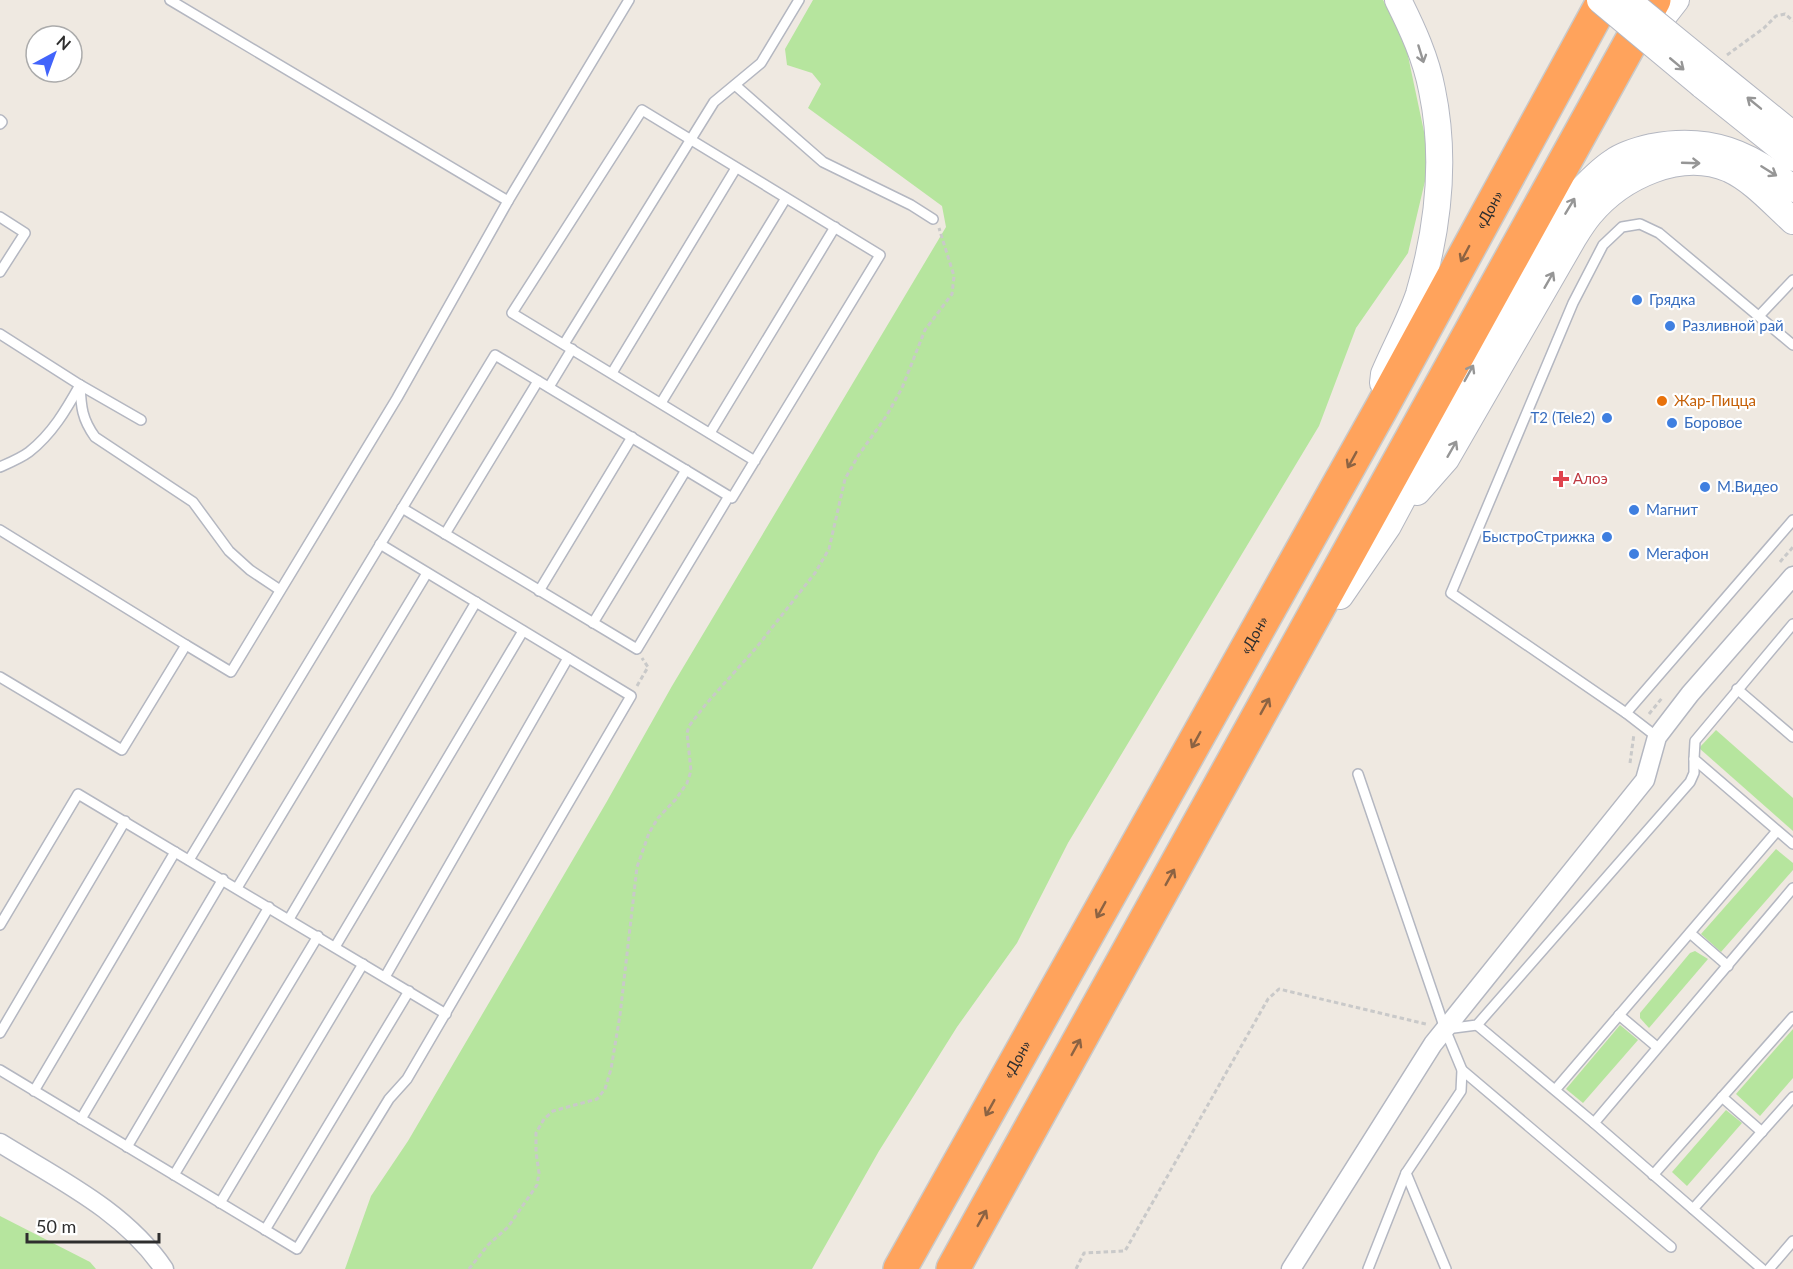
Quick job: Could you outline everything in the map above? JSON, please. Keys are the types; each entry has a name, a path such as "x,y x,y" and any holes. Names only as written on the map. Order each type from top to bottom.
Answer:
{"highway":[{"name":"«Дон»","path":"900,1269 1381,409 1602,0"},
{"path":"953,1269 1654,0"}],"street":[{"path":"1381,409 1384,374 1418,295 1431,240 1440,180 1438,135 1432,89 1415,33 1398,0"},
{"path":"1496,195 1591,0"},
{"path":"1602,0 1713,71 1793,158"},
{"path":"1628,0 1793,135"},
{"path":"1596,104 1676,0"},
{"path":"1294,653 1332,608 1388,526 1471,370 1576,196 1614,161 1641,150 1675,143 1715,146 1751,159 1778,176 1793,189"},
{"path":"1388,526 1446,459 1574,237 1590,214 1618,189 1660,166 1684,162 1705,163 1727,168 1742,176 1793,221"},
{"path":"1291,1269 1433,1044 1645,780 1657,737 1690,694 1793,576"},
{"path":"0,1143 88,1197 126,1225 164,1269"}],"lane":[{"path":"170,0 508,201"},
{"path":"0,530 231,672 397,398 508,201 629,0"},
{"path":"549,387 568,347 714,102 761,63 799,0"},
{"path":"735,85 823,162 911,205 933,219"},
{"path":"189,860 495,354 732,498 755,461 880,255 642,110 512,313 755,461"},
{"path":"612,373 736,168"},
{"path":"661,403 786,198"},
{"path":"0,217 25,233 0,272"},
{"path":"1657,737 1451,593 1573,303 1603,245 1622,227 1640,224 1659,233 1793,345"},
{"path":"710,432 835,227"},
{"path":"1759,316 1793,280"},
{"path":"0,334 80,385 141,420"},
{"path":"445,534 538,381"},
{"path":"80,385 81,409 85,424 94,438 193,502 229,551 250,570 280,590"},
{"path":"0,467 28,453 48,435 66,411 80,385"},
{"path":"539,591 632,437"},
{"path":"593,623 686,470"},
{"path":"402,508 637,649 729,496"},
{"path":"1626,714 1793,520"},
{"path":"0,1070 297,1249 389,1099 407,1079 631,696 380,544"},
{"path":"237,888 427,573"},
{"path":"289,919 476,602"},
{"path":"1445,1029 1477,1025 1690,782 1694,773 1695,741 1793,624"},
{"path":"335,947 523,631"},
{"path":"0,677 122,750 186,645"},
{"path":"385,977 568,658"},
{"path":"1737,689 1793,737"},
{"path":"1694,759 1793,844"},
{"path":"1358,774 1445,1029 1462,1070 1461,1091 1406,1173 1368,1269"},
{"path":"0,925 78,794 446,1014"},
{"path":"0,1033 124,821"},
{"path":"1555,1090 1777,831"},
{"path":"34,1091 175,852"},
{"path":"81,1119 223,879"},
{"path":"1594,1123 1793,888"},
{"path":"127,1147 269,907"},
{"path":"1690,933 1728,966"},
{"path":"174,1175 318,936"},
{"path":"220,1203 363,964"},
{"path":"265,1230 409,991"},
{"path":"1619,1015 1657,1047"},
{"path":"1653,1175 1793,1017"},
{"path":"1477,1025 1762,1269"},
{"path":"1462,1070 1671,1247"},
{"path":"1722,1097 1762,1132"},
{"path":"1693,1209 1793,1097"},
{"path":"1406,1173 1446,1269"},
{"path":"1769,1269 1793,1241"}],"path":[{"path":"1713,71 1776,16 1785,15 1793,21"},
{"path":"469,1269 488,1245 508,1227 537,1185 539,1173 536,1133 544,1119 553,1111 597,1100 605,1089 611,1069 620,1015 637,867 649,833 658,818 687,783 691,771 687,733 689,726 756,648 815,573 829,549 845,479 902,388 925,330 952,294 954,276 939,229 933,219"},
{"path":"631,696 648,667 637,649"},
{"path":"1076,1269 1084,1253 1125,1251 1268,999 1279,990 1445,1029"}],"green space":[{"path":"813,0 1383,0 1404,37 1430,160 1408,253 1356,328 1319,426 1068,843 1017,943 957,1027 879,1151 812,1269 345,1269 371,1196 408,1141 672,686 946,227 942,206 808,108 821,84 812,73 787,65 785,49"},
{"path":"1716,730 1793,798 1793,831 1699,748"},
{"path":"1776,849 1793,863 1793,870 1721,952 1701,934"},
{"path":"1695,951 1708,959 1649,1028 1640,1018 1640,1013 1690,953"},
{"path":"1620,1025 1638,1040 1583,1103 1566,1089"},
{"path":"1793,1029 1793,1078 1760,1116 1736,1094"},
{"path":"1726,1110 1742,1123 1687,1186 1672,1172"},
{"path":"0,1216 90,1262 96,1269 0,1269"}],"place":[{"name":"Грядка","path":"1637,300"},
{"name":"Разливной рай","path":"1670,326"},
{"name":"Жар-Пицца","path":"1662,401"},
{"name":"T2 (Tele2)","path":"1607,418"},
{"name":"Боровое","path":"1672,423"},
{"name":"Алоэ","path":"1561,479"},
{"name":"М.Видео","path":"1705,487"},
{"name":"Магнит","path":"1634,510"},
{"name":"БыстроСтрижка","path":"1607,537"},
{"name":"Мегафон","path":"1634,554"}]}
